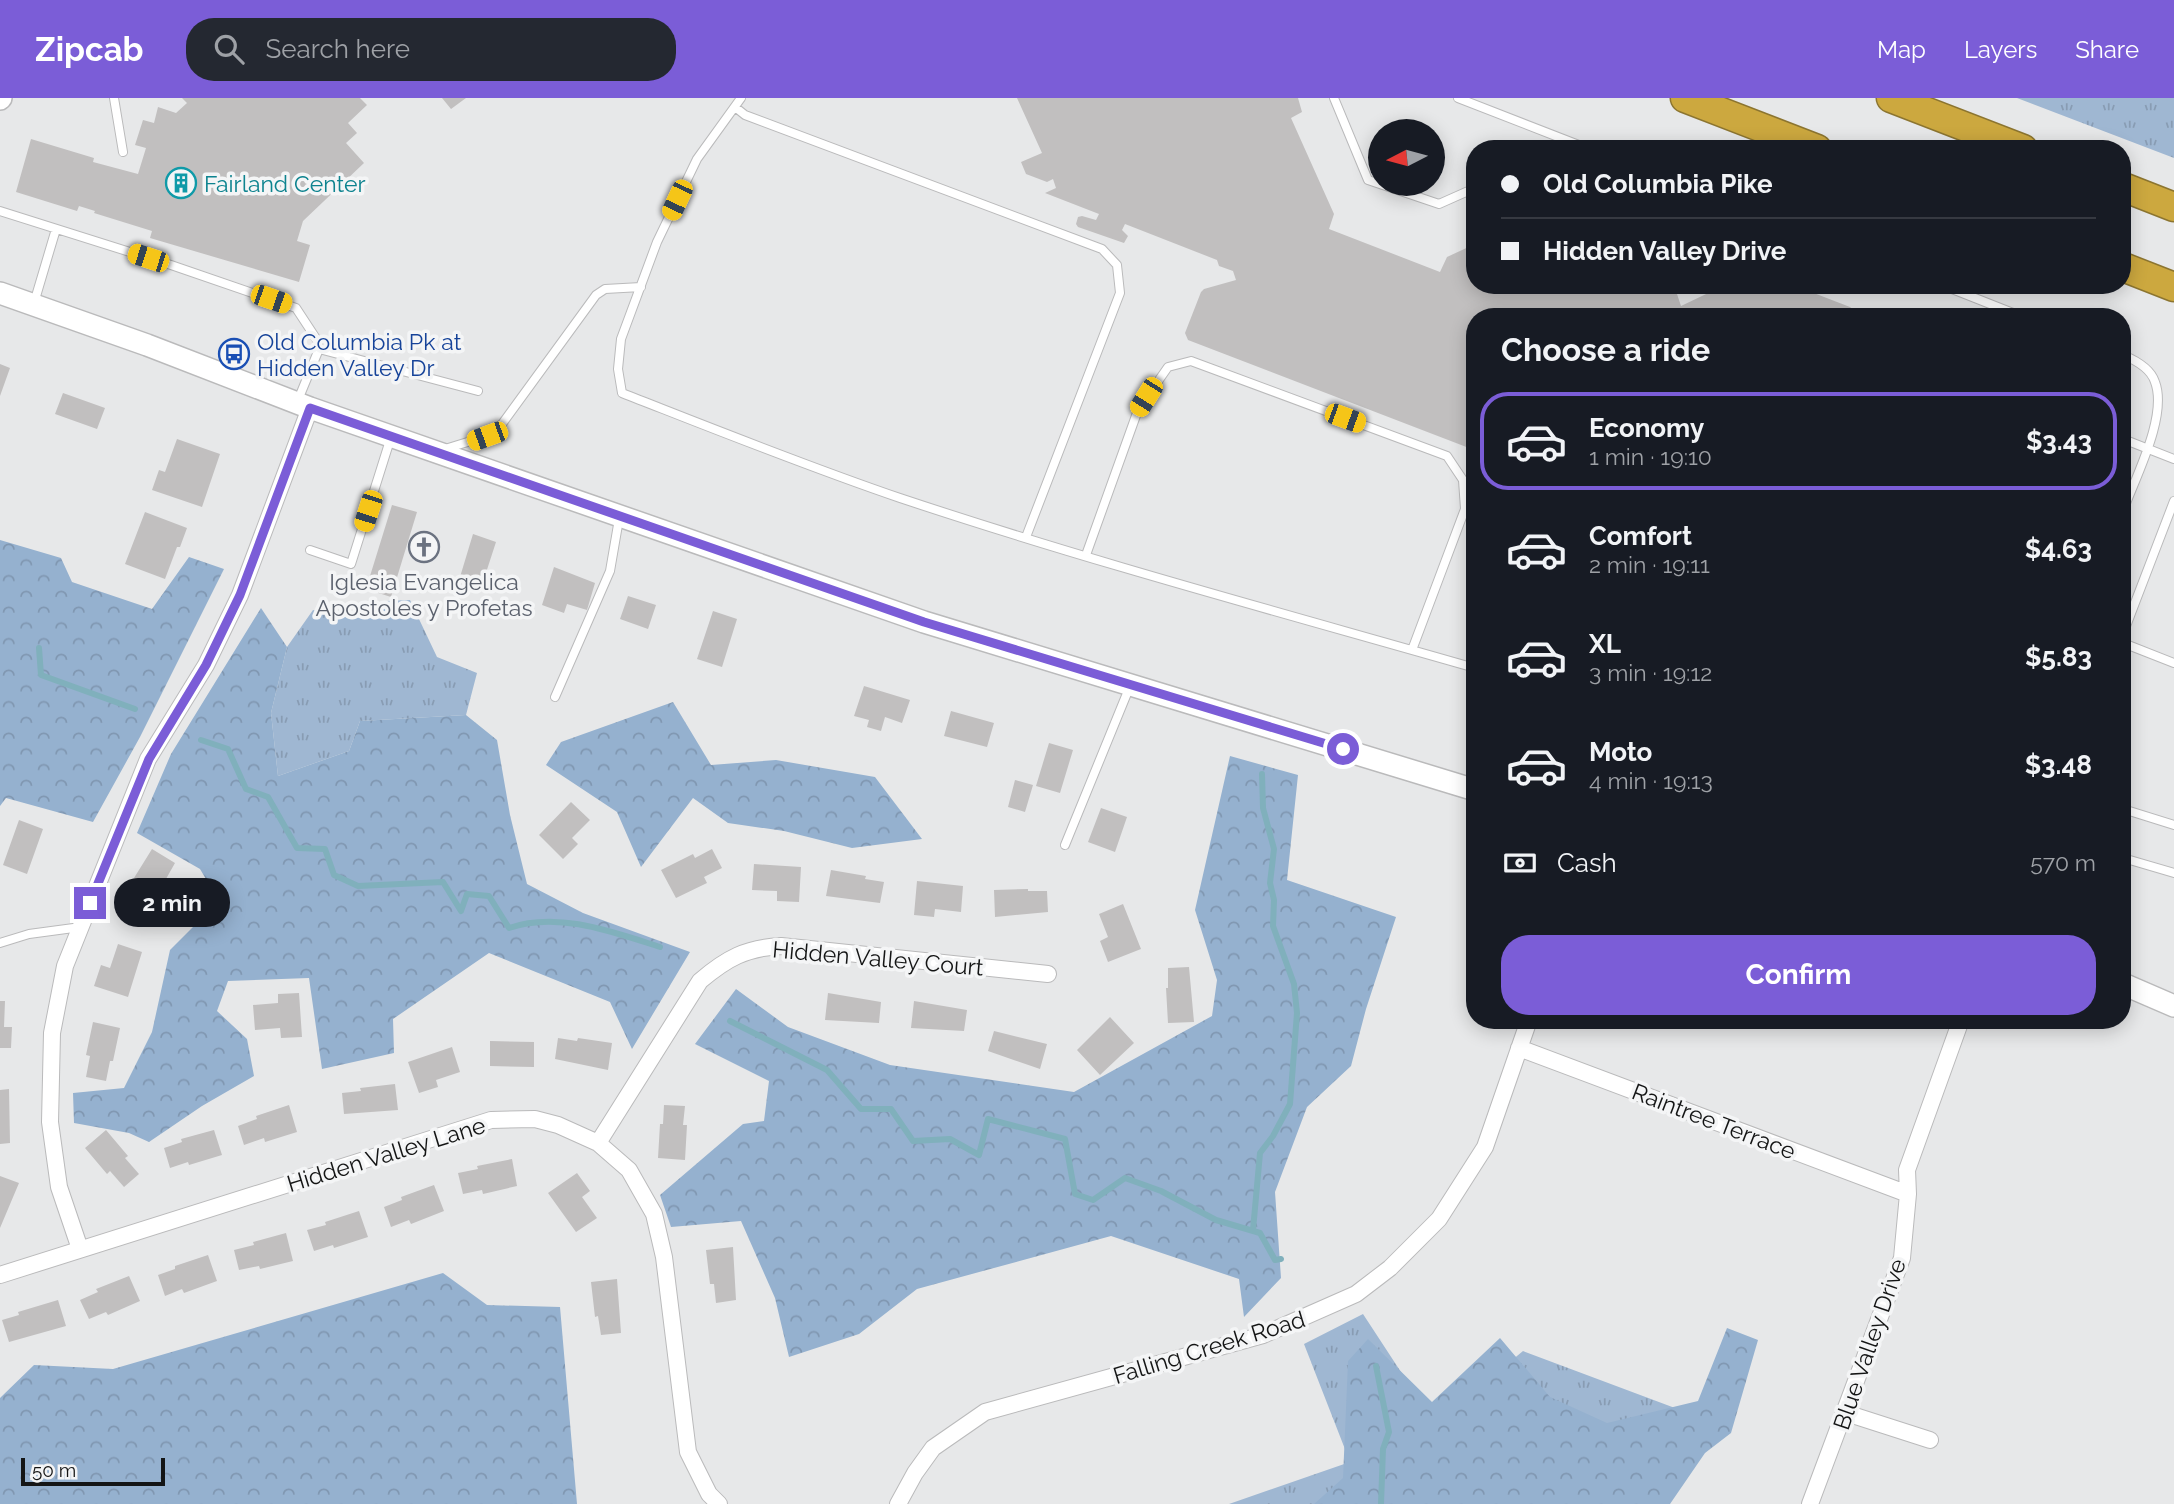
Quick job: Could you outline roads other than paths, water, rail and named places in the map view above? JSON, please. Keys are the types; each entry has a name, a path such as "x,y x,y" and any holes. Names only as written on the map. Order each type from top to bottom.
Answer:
{"highway":[{"path":"1685,98 1794,140"},
{"path":"1891,98 2000,140"},
{"path":"2131,190 2174,206"},
{"path":"2131,270 2174,287"}],"main road":[{"path":"0,293 391,437 924,622 1466,787"},
{"path":"2131,987 2174,1006"}],"street":[{"path":"80,1249 59,1186 50,1122 52,1033 65,966 149,759 206,665 240,595 304,406"},
{"name":"Hidden Valley Court","path":"598,1143 700,981 723,961 743,953 761,947 782,947 1048,974"},
{"name":"Falling Creek Road","path":"898,1504 915,1472 933,1448 985,1412 1263,1335 1356,1294 1390,1268 1440,1219 1485,1147 1526,1029"},
{"name":"Blue Valley Drive","path":"1811,1504 1902,1258 1908,1194 1907,1170 1958,1029"},
{"name":"Raintree Terrace","path":"1519,1048 1908,1194"},
{"name":"Hidden Valley Lane","path":"0,1275 491,1120 535,1119 558,1125 598,1143 629,1170 654,1214 664,1257 688,1452 709,1494 719,1504"},
{"path":"1846,1413 1930,1440"}],"lane":[{"path":"114,98 124,152"},
{"path":"741,98 697,159 657,242 621,339 618,369 622,393 901,498 1466,665"},
{"path":"1334,98 1367,180 1439,204 1466,192"},
{"path":"1458,98 1567,140"},
{"path":"735,107 745,115 1102,249 1117,265 1120,293 1026,537"},
{"path":"0,211 296,308 317,340 319,349 304,406"},
{"path":"34,305 56,229"},
{"path":"435,452 487,436 502,425 597,295 605,289 641,287"},
{"path":"1965,294 2000,308"},
{"path":"319,349 478,391"},
{"path":"2131,358 2137,360 2155,380 2159,407 2131,490"},
{"path":"1086,555 1138,411 1168,367 1191,361 1447,456 1463,480 1465,509 1412,650"},
{"path":"310,550 351,564 391,437"},
{"path":"2131,442 2174,459"},
{"path":"2131,613 2174,501"},
{"path":"555,697 610,571 620,516"},
{"path":"2131,646 2174,663"},
{"path":"1065,845 1130,685"},
{"path":"2131,812 2174,825"},
{"path":"2131,860 2174,873"},
{"path":"0,943 29,934 81,927"}],"waterway":[{"path":"39,648 41,675 135,709"},
{"path":"201,740 228,749 246,789 268,797 297,848 325,849 334,875 358,886 443,882 461,911 467,894 489,896 509,928 528,923 566,923 604,930 660,947"},
{"path":"1253,1230 1260,1153 1273,1136 1290,1104 1297,1013 1294,984 1273,926 1274,900 1270,883 1274,849 1263,808 1262,774"},
{"path":"730,1021 827,1070 861,1109 891,1109 913,1141 950,1139 979,1155 988,1119 1065,1139 1075,1194 1093,1200 1125,1178 1161,1191 1216,1220 1260,1233 1275,1260 1281,1259"},
{"path":"1376,1366 1389,1432 1383,1449 1381,1504"}],"place":[{"name":"Fairland Center","path":"181,183"},
{"name":"Old Columbia Pk at Hidden Valley Dr","path":"234,354"},
{"name":"Iglesia Evangelica Apostoles y Profetas","path":"424,547"}]}
